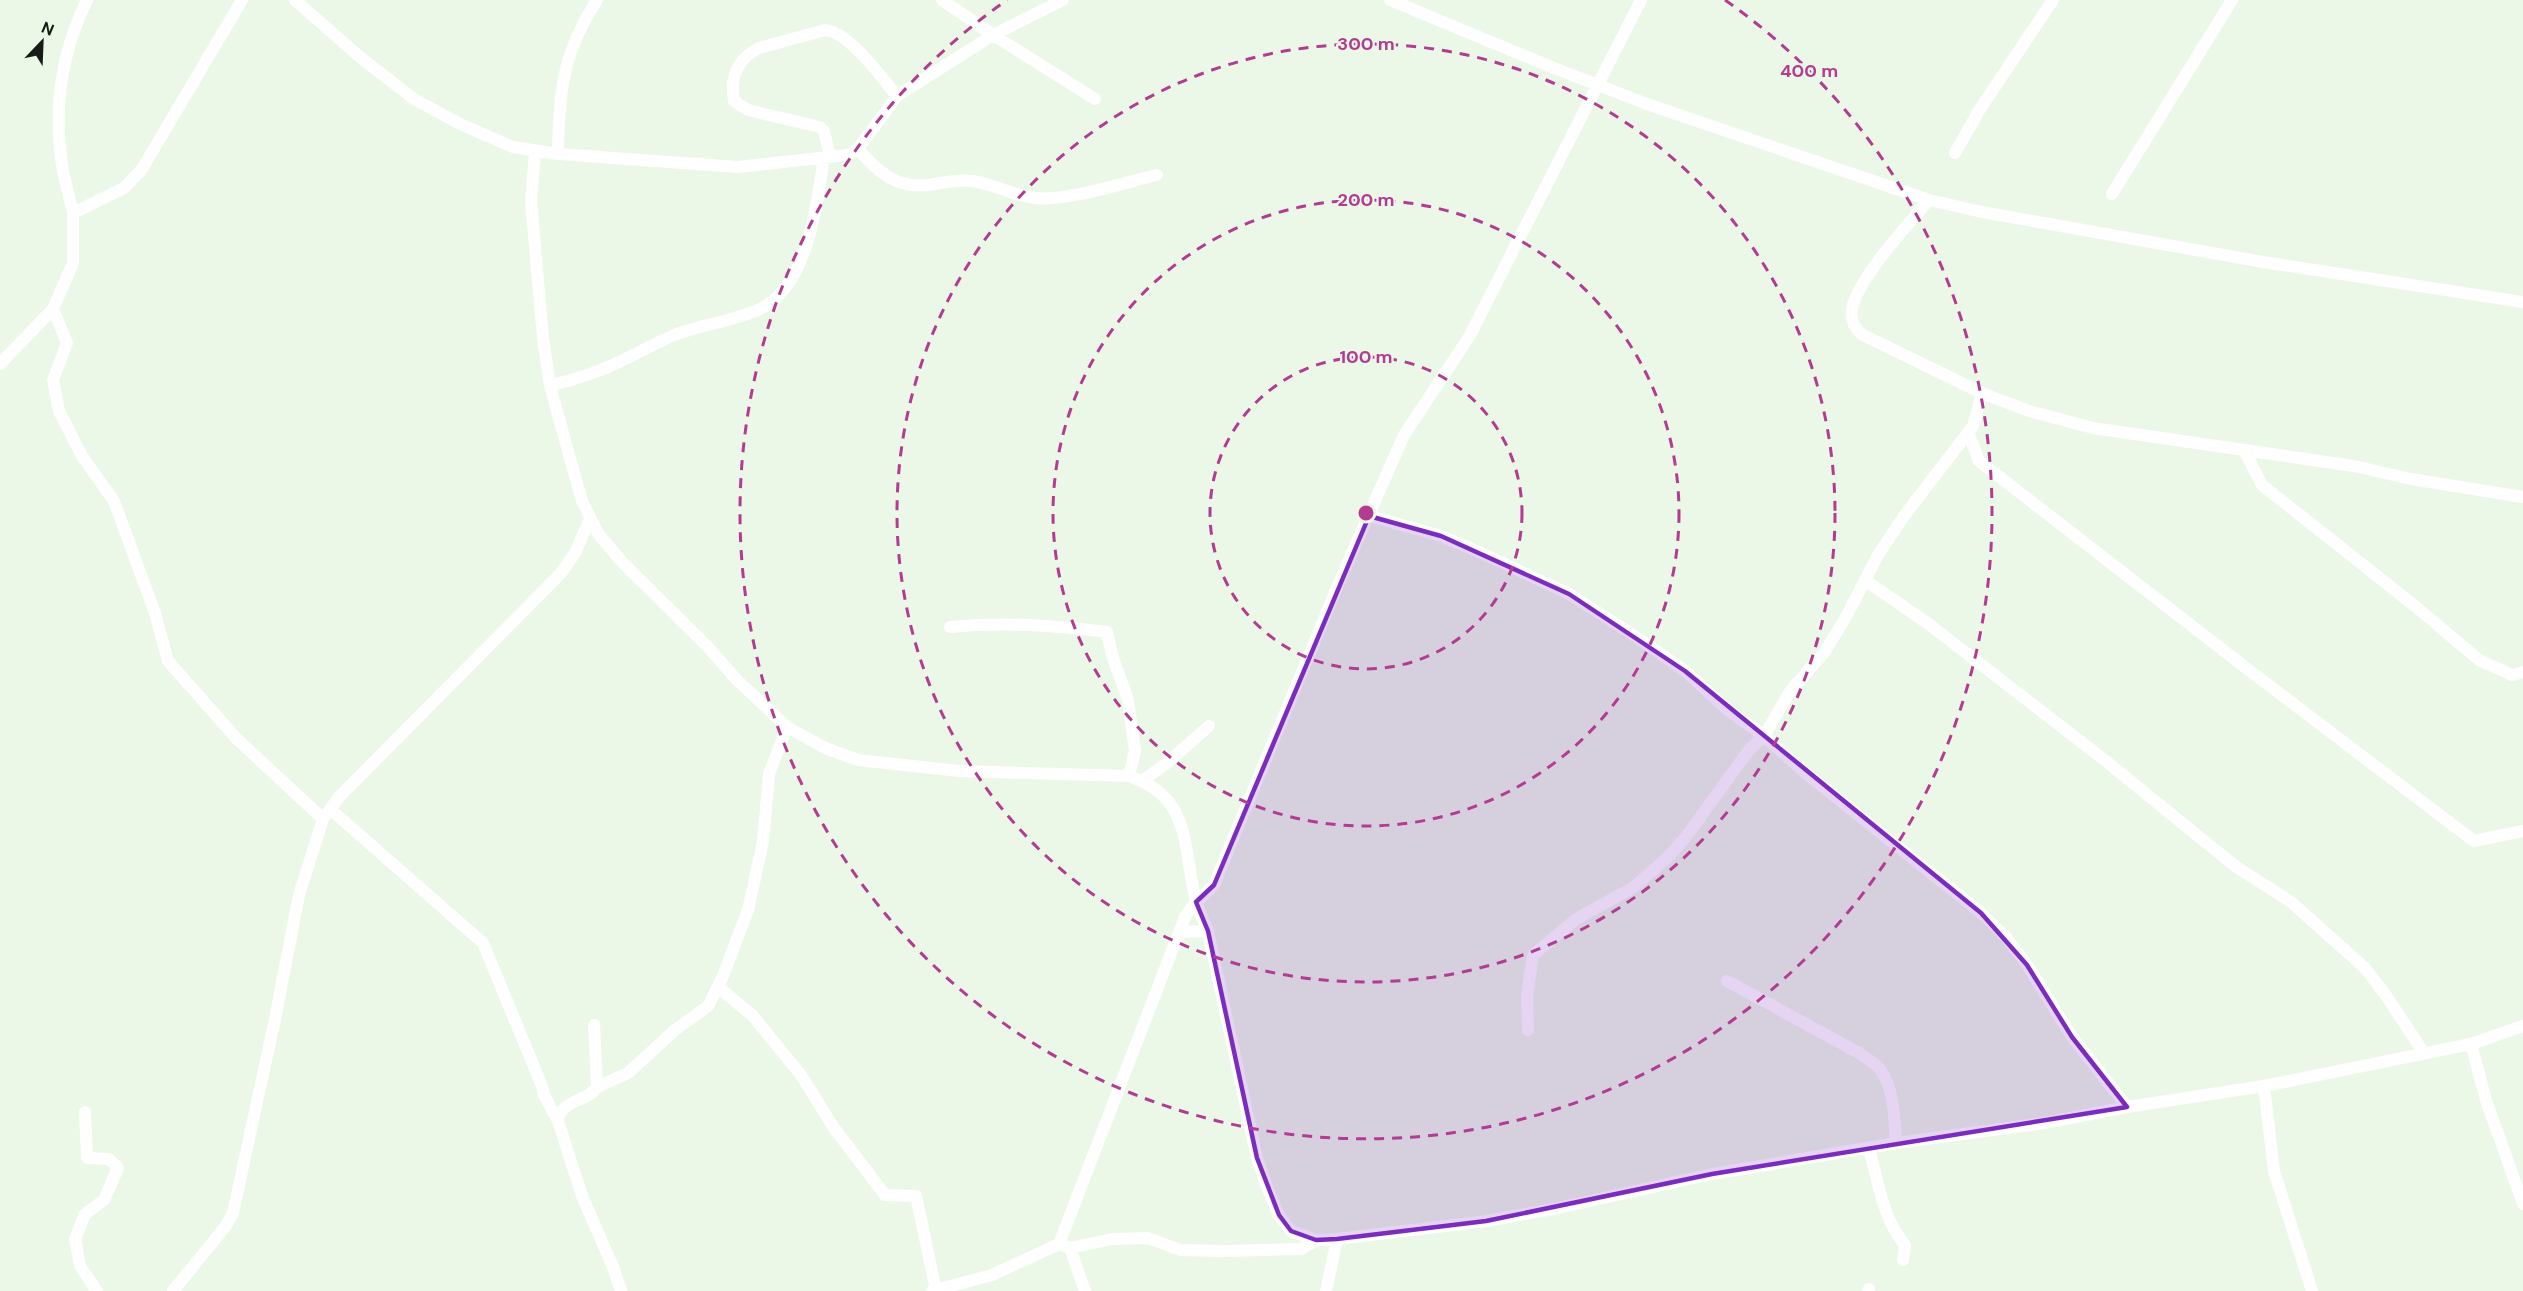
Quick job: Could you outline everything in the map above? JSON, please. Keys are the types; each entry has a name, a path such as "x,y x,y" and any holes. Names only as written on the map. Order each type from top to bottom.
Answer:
{"street":[{"path":"0,364 53,309 73,263 73,213 61,158 59,84 73,29 87,0"},
{"path":"73,213 124,188 142,169 242,0"},
{"path":"295,0 361,58 414,99 460,124 513,147 535,152 738,167 848,155 858,149 897,96 993,35 1062,0"},
{"path":"558,154 559,100 568,54 597,0"},
{"path":"942,0 1095,99"},
{"path":"1390,0 1647,104 1929,200 1982,212 2263,262 2523,302"},
{"path":"1085,1291 1065,1246 1185,917 1196,902 1214,885 1404,435 1469,337 1641,0"},
{"path":"1955,153 1980,110 2053,0"},
{"path":"2112,194 2232,0"},
{"path":"550,386 599,371 669,337 760,309 774,300 807,247 827,158 824,131 820,126 748,111 734,101 732,89 734,74 739,62 749,53 770,45 825,30 833,30 861,54 897,96"},
{"path":"858,149 877,171 905,185 925,186 974,181 1036,199 1098,189 1157,175"},
{"path":"535,152 531,201 543,338 550,386 582,501 599,535 624,565 708,647 736,679 787,727 825,748 858,760 890,765 959,771 1129,776 1142,781 1164,796 1174,807 1183,827 1196,902 1208,931 1257,1158 1279,1215 1291,1231 1316,1240 1337,1239 1508,1217 1712,1174 1896,1143 2044,1123 2127,1107 2264,1086 2471,1044 2523,1026"},
{"path":"1929,200 1881,257 1852,307 1854,328 1861,334 1982,393 2029,411 2093,428 2354,466 2411,479 2523,497"},
{"path":"53,309 67,343 53,380 59,411 82,456 114,501 155,613 168,662 236,738 483,943 544,1095 558,1119 582,1196 621,1291"},
{"path":"1528,1030 1527,997 1533,955 1560,930 1602,903 1634,887 1666,859 1749,750 1764,736 1791,690 1824,653 1904,516 1968,432 1976,416 1982,393"},
{"path":"1968,432 1979,461 2474,841 2523,831"},
{"path":"2244,450 2262,485 2415,606 2479,660 2512,675 2523,672"},
{"path":"1369,516 1441,536 1569,594 1685,671 1729,711 1764,736 1803,771 1981,913 2006,937 2027,965 2072,1037 2127,1107"},
{"path":"173,1291 233,1214 299,894 326,814 561,573 575,553 590,519"},
{"path":"1865,580 1930,625 2107,762 2235,867 2290,902 2365,968 2424,1053"},
{"path":"950,627 982,624 1046,624 1107,632 1112,655 1128,700 1135,751 1129,776"},
{"path":"1142,781 1167,763 1209,726"},
{"path":"558,1119 565,1106 596,1090 597,1087 628,1073 675,1030 708,1006 718,987 748,910 763,842 769,774 787,727"},
{"path":"1180,932 1208,931"},
{"path":"1727,981 1859,1053 1878,1067 1887,1082 1893,1104 1896,1143"},
{"path":"718,987 752,1015 801,1076 834,1128 885,1195 916,1196 934,1290 992,1275 1065,1246 1112,1239 1148,1238 1180,1250 1278,1251 1301,1249 1316,1240"},
{"path":"594,1025 597,1087"},
{"path":"2471,1044 2486,1100 2523,1204"},
{"path":"2264,1086 2274,1171 2312,1291"},
{"path":"85,1112 87,1158 109,1159 118,1168 104,1200 85,1214 75,1239 80,1266 97,1291"},
{"path":"1869,1149 1885,1205 1896,1234 1905,1245 1903,1260"},
{"path":"1326,1291 1337,1239"}],"highlighted area":[{"path":"1369,516 1441,536 1569,594 1685,671 1981,913 2027,965 2072,1037 2127,1107 1712,1174 1486,1221 1337,1239 1316,1240 1291,1231 1279,1215 1257,1158 1208,931 1196,902 1214,885"}]}
